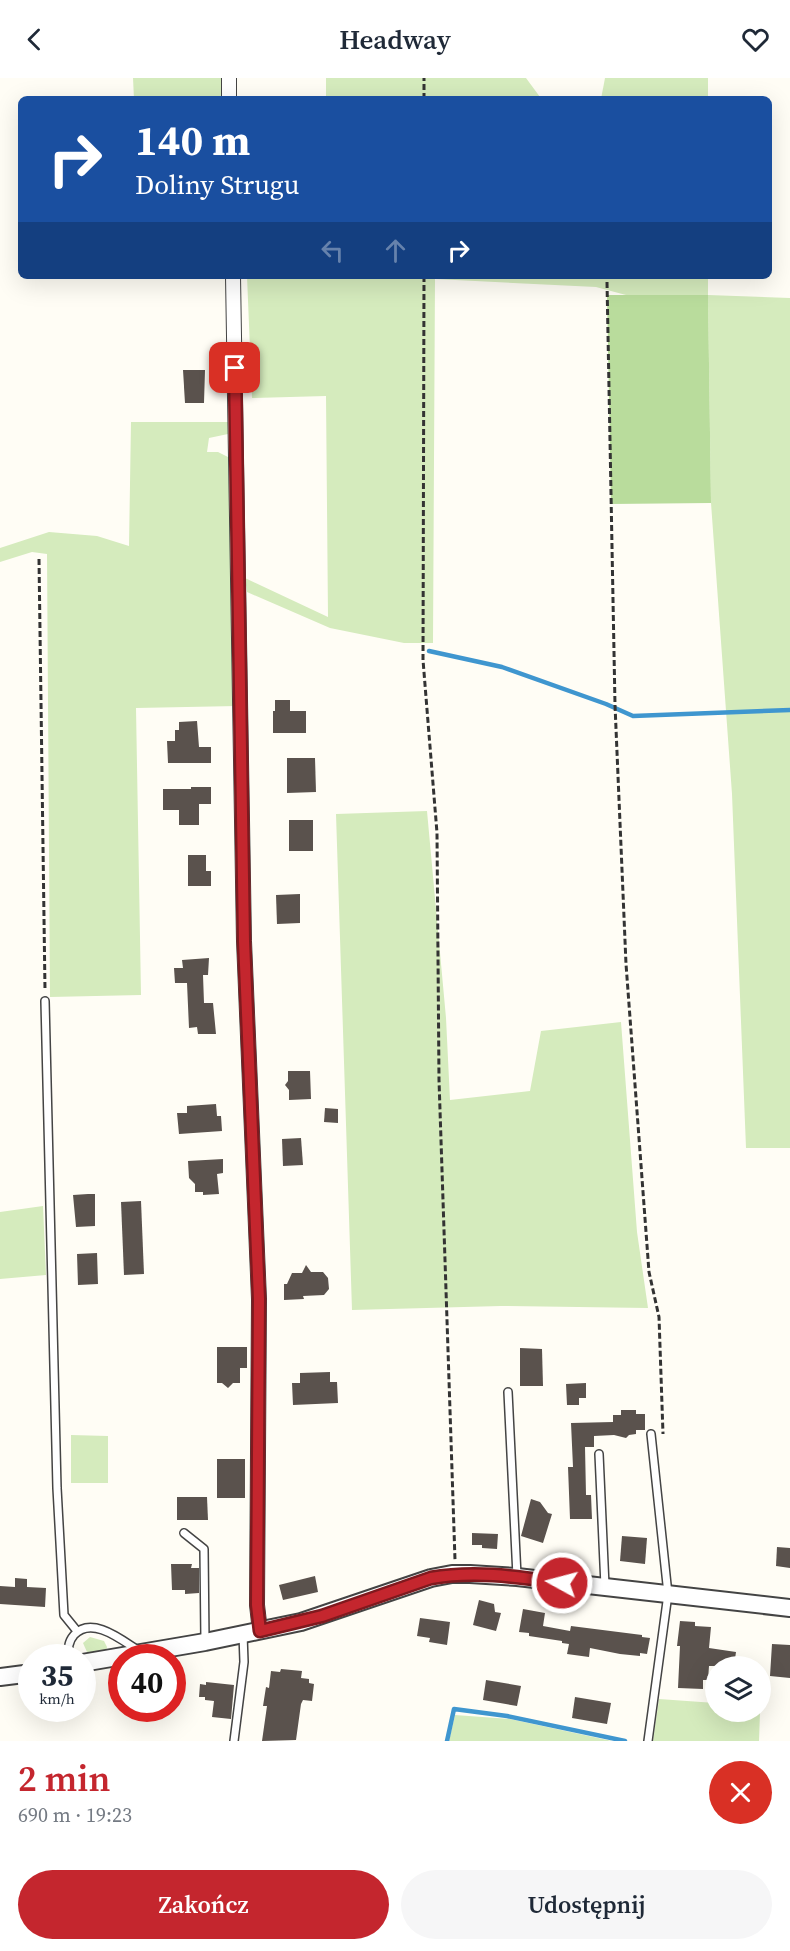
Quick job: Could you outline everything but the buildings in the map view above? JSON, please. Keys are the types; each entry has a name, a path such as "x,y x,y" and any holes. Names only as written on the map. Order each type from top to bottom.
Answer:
{"street":[{"path":"229,78 230,96"},
{"path":"233,279 244,941 259,1299 257,1605 260,1631"},
{"path":"186,1645 322,1616 431,1578 455,1574 517,1577 790,1608"},
{"path":"0,1677 18,1675"}],"lane":[{"path":"45,1001 57,1488 64,1615 77,1631"},
{"path":"508,1392 517,1577"},
{"path":"648,1741 668,1594 651,1434"},
{"path":"599,1454 605,1587"},
{"path":"184,1533 204,1549 205,1642"},
{"path":"69,1644 77,1631 85,1628 98,1629 115,1635 128,1644"},
{"path":"234,1741 244,1662 243,1634"}],"path":[{"path":"424,78 424,96"},
{"path":"424,279 423,660 437,833 440,1080 455,1574"},
{"path":"607,282 615,705 626,964 649,1272 659,1317 663,1440"},
{"path":"39,559 45,1001"}],"green space":[{"path":"133,78 223,78 222,96 134,96"},
{"path":"326,78 526,78 539,96 326,96"},
{"path":"605,78 708,78 708,96 602,96"},
{"path":"247,279 435,279 433,643 404,643 330,628 247,592 245,578 328,617 326,396 252,398"},
{"path":"435,279 708,279 708,295 790,298 790,1148 746,1148 732,794 711,503 708,296 626,295 596,287"},
{"path":"607,295 708,295 711,503 611,504"},
{"path":"131,422 232,422 228,434 209,438 207,452 218,452 228,457 237,706 136,708 141,995 50,997 47,554 32,552 0,562 0,548 49,532 97,536 129,546"},
{"path":"427,811 446,1018 450,1100 530,1091 541,1031 621,1022 637,1232 648,1308 501,1306 352,1310 336,814"},
{"path":"43,1206 46,1275 0,1279 0,1212"},
{"path":"71,1435 108,1436 108,1483 71,1483"},
{"path":"90,1637 104,1641 106,1651 96,1652 96,1644 83,1643"},
{"path":"659,1699 705,1702 705,1722 760,1722 759,1741 653,1741"},
{"path":"455,1715 510,1719 612,1741 449,1741"}],"waterway":[{"path":"429,651 502,667 633,716 790,710"},
{"path":"447,1741 454,1709 507,1716 625,1741"}],"route":[{"path":"235,368 244,941 259,1299 257,1605 260,1631 301,1622 431,1578 452,1574 517,1577 562,1583"}]}
